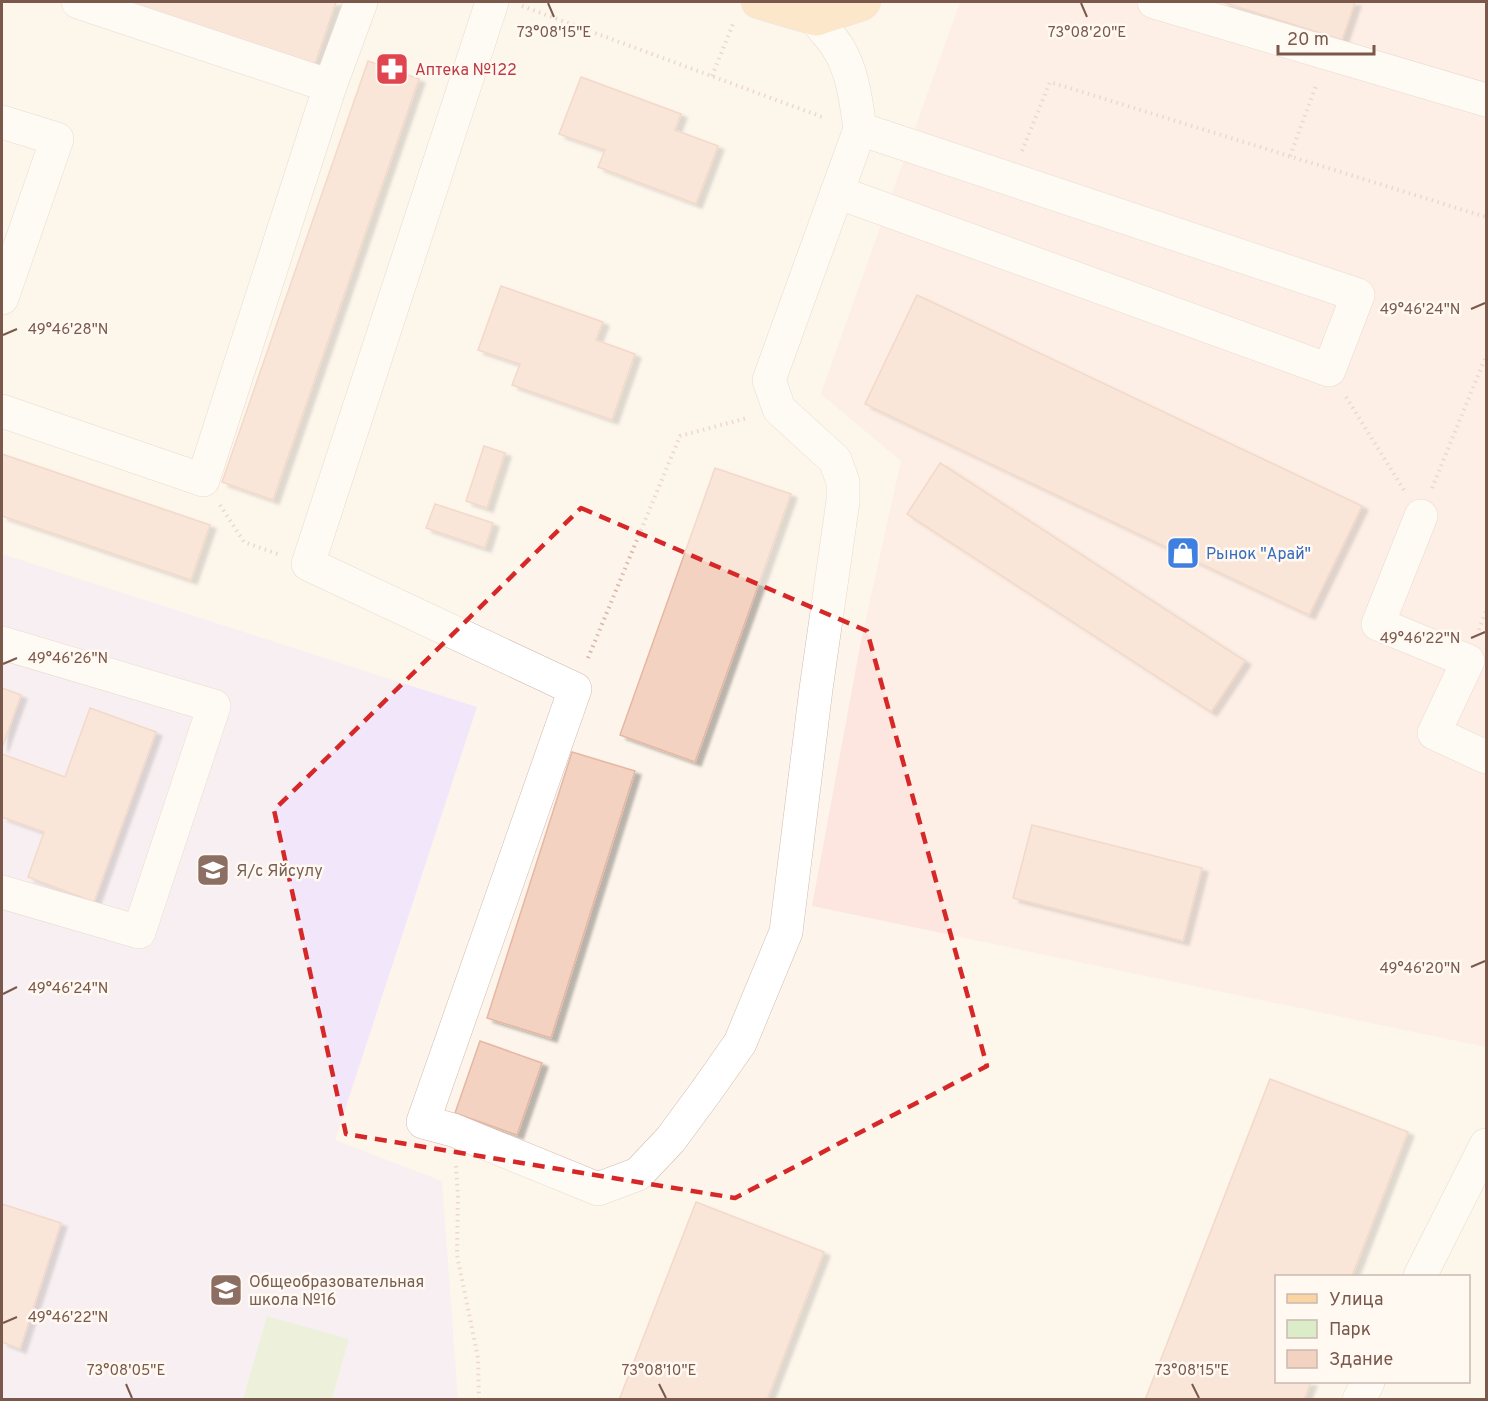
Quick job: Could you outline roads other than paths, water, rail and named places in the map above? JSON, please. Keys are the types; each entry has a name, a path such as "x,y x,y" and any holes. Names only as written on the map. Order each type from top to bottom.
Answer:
{"main road":[{"path":"758,2 816,19 864,2"}],"street":[{"path":"78,2 330,87"},
{"path":"2,411 203,480 330,87 361,2"},
{"path":"1154,2 1486,100"},
{"path":"507,4 308,564 574,689 423,1122 453,1130 598,1189 638,1174 671,1139 740,1043 786,932 816,689 843,501 843,482 835,460 779,409 770,380 860,129 854,86 845,63 837,47 816,19"},
{"path":"2,122 57,139 2,298"},
{"path":"837,192 1329,370 1358,295 860,129"},
{"path":"1421,516 1378,624 1468,661 1434,733 1486,757"},
{"path":"2,643 214,706 139,932 2,892"},
{"path":"1421,1275 1486,1145"},
{"path":"1359,1400 1368,1383"}],"place":[{"name":"Аптека №122","path":"392,69"},
{"name":"Рынок \"Арай\"","path":"1183,553"},
{"name":"Я/c Яйсулу","path":"213,870"},
{"name":"Общеобразовательная школа №16","path":"226,1290"}]}
